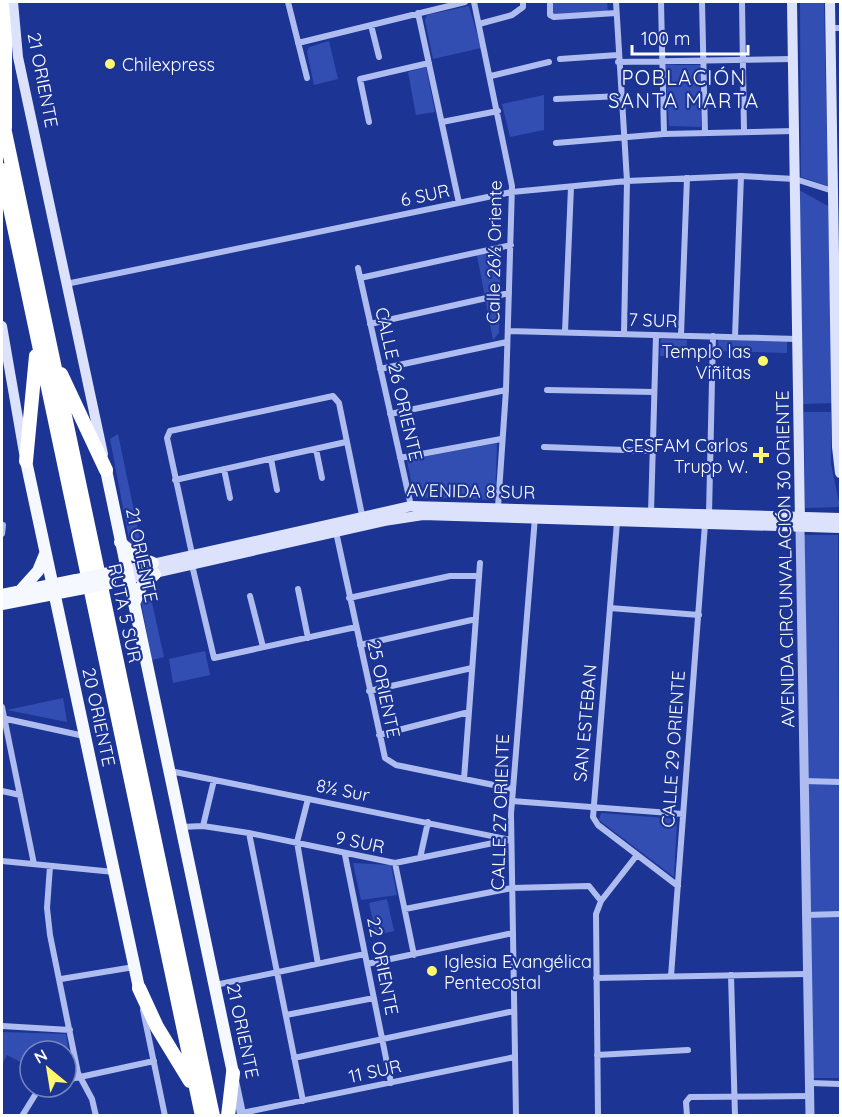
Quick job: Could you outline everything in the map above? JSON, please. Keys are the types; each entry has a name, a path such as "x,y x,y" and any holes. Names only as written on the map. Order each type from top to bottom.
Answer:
{"highway":[{"path":"2,5 5,39 5,136"},
{"name":"RUTA 5 SUR","path":"2,118 213,1116"},
{"name":"RUTA 5 SUR","path":"2,170 202,1116"},
{"path":"26,461 35,376 36,330"},
{"path":"49,342 106,470"},
{"path":"139,988 152,1017 199,1099"},
{"path":"233,1072 237,1115"}],"main road":[{"name":"21 ORIENTE","path":"13,2 18,57 233,1072"},
{"name":"AVENIDA CIRCUNVALACIÓN 30 ORIENTE","path":"792,2 800,522"},
{"path":"830,2 835,28 840,473"},
{"name":"20 ORIENTE","path":"2,326 45,553 139,988"},
{"name":"AVENIDA 8 SUR","path":"2,604 53,589 154,568 362,515 411,506 498,507 535,515 617,522 707,519 800,522 840,528"},
{"name":"AVENIDA 8 SUR","path":"192,559 336,532 384,520 423,516 651,513 707,519"},
{"name":"AVENIDA 8 SUR","path":"800,522 840,518"},
{"path":"120,542 134,555 154,568 141,587 134,605"},
{"path":"19,592 38,571 45,553"},
{"name":"AVENIDA 8 SUR","path":"2,595 53,589"}],"street":[{"path":"288,2 307,78"},
{"path":"298,43 465,2"},
{"name":"Calle 26½ Oriente","path":"474,2 491,76 512,192 506,390 498,507"},
{"path":"550,2 552,17 616,14"},
{"path":"616,2 627,181 624,334"},
{"path":"661,2 664,134"},
{"path":"702,2 705,133"},
{"path":"742,2 744,132"},
{"path":"480,24 515,14 523,4"},
{"path":"418,13 459,203"},
{"path":"371,25 379,57"},
{"path":"560,60 793,59"},
{"path":"491,76 549,62"},
{"path":"369,122 361,79 429,63"},
{"path":"556,99 621,96"},
{"path":"442,122 498,111"},
{"path":"556,143 624,136 794,131"},
{"name":"6 SUR","path":"66,284 512,192 627,181 741,176 795,179 836,199"},
{"path":"735,337 741,176"},
{"path":"681,335 687,178"},
{"path":"565,332 571,187"},
{"path":"360,278 511,245"},
{"name":"CALLE 26 ORIENTE","path":"358,268 411,506"},
{"path":"370,324 509,293"},
{"name":"7 SUR","path":"508,331 798,339"},
{"path":"651,513 656,335"},
{"name":"CALLE 29 ORIENTE","path":"671,976 707,519 713,336"},
{"path":"380,369 507,342"},
{"path":"390,414 506,390"},
{"path":"547,390 654,392"},
{"path":"356,627 213,657 167,438 170,431 333,396 339,403 362,515"},
{"path":"400,458 501,438"},
{"path":"175,480 346,442"},
{"path":"544,447 652,451"},
{"path":"316,449 322,478"},
{"path":"271,459 277,490"},
{"path":"224,469 230,498"},
{"name":"CALLE 27 ORIENTE","path":"516,1116 512,801 535,515"},
{"name":"SAN ESTEBAN","path":"617,522 594,808 596,823 678,886"},
{"name":"AVENIDA CIRCUNVALACIÓN 30 ORIENTE","path":"800,522 810,1116"},
{"path":"2,534 3,525"},
{"name":"25 ORIENTE","path":"336,532 384,755 393,764 513,789"},
{"path":"464,779 480,563"},
{"path":"350,598 450,576 479,576"},
{"path":"298,589 308,638"},
{"path":"250,596 263,647"},
{"path":"610,608 699,615"},
{"path":"360,645 476,619"},
{"path":"369,691 472,668"},
{"path":"2,707 34,864"},
{"path":"379,735 469,712"},
{"path":"3,718 85,736"},
{"name":"8½ Sur","path":"170,771 511,840"},
{"path":"203,826 213,780"},
{"path":"804,781 840,782"},
{"path":"2,791 20,795"},
{"path":"308,799 297,842 318,964"},
{"path":"512,801 683,814"},
{"path":"420,858 428,822"},
{"name":"9 SUR","path":"182,827 203,826 249,833 297,842 345,855 395,863 511,840"},
{"path":"249,833 303,1101"},
{"name":"22 ORIENTE","path":"345,855 391,1083"},
{"path":"598,1116 596,914 601,901 637,855"},
{"path":"2,861 114,872"},
{"path":"395,863 414,955"},
{"path":"50,866 47,916 80,1078 92,1099 96,1116"},
{"path":"405,909 512,888 589,886 601,901"},
{"path":"806,915 840,914"},
{"path":"367,964 513,933"},
{"path":"215,985 365,954"},
{"path":"61,980 134,967"},
{"path":"596,978 807,974"},
{"path":"731,975 735,1116"},
{"name":"20 ORIENTE","path":"139,988 165,1116"},
{"path":"286,1015 374,998"},
{"path":"294,1058 514,1011"},
{"path":"2,1026 70,1030"},
{"path":"597,1055 688,1050"},
{"name":"11 SUR","path":"237,1115 515,1058"},
{"path":"80,1078 154,1061"},
{"path":"810,1083 840,1084"},
{"path":"687,1116 687,1099 810,1096"},
{"path":"22,1116 33,1099"}],"shaded area":[{"path":"550,2 607,2 608,12 551,16"},
{"path":"800,2 824,2 828,186 801,177"},
{"path":"469,6 481,48 433,59 425,20 427,15"},
{"path":"329,41 338,79 314,85 307,52 309,47"},
{"path":"665,65 700,65 701,127 669,126"},
{"path":"426,67 435,112 416,115 408,72"},
{"path":"544,95 544,130 510,137 502,104"},
{"path":"799,190 828,206 833,403 803,404"},
{"path":"497,249 501,251 499,333 493,340 477,255"},
{"path":"718,337 787,341 787,353 718,351"},
{"path":"661,339 687,340 686,357 660,356"},
{"path":"804,412 831,412 831,464 840,507 805,508"},
{"path":"118,434 142,549 130,544 110,439"},
{"path":"497,443 495,500 414,497 407,460"},
{"path":"804,535 838,535 840,1078 813,1078"},
{"path":"151,598 164,657 152,660 141,601"},
{"path":"205,651 210,675 173,683 169,659"},
{"path":"63,698 67,722 7,710"},
{"path":"601,813 677,819 674,877 599,820"},
{"path":"353,863 391,865 397,895 361,900"},
{"path":"387,899 394,931 376,935 369,903"},
{"path":"2,1032 66,1034 67,1039 18,1039 18,1061 7,1055 2,1064"}],"place":[{"name":"Chilexpress","path":"110,64"},
{"name":"Templo las Viñitas","path":"763,361"},
{"name":"CESFAM Carlos Trupp W.","path":"761,455"},
{"name":"Iglesia Evangélica Pentecostal","path":"432,971"}],"district":[{"name":"POBLACIÓN SANTA MARTA","path":"684,88"}]}
